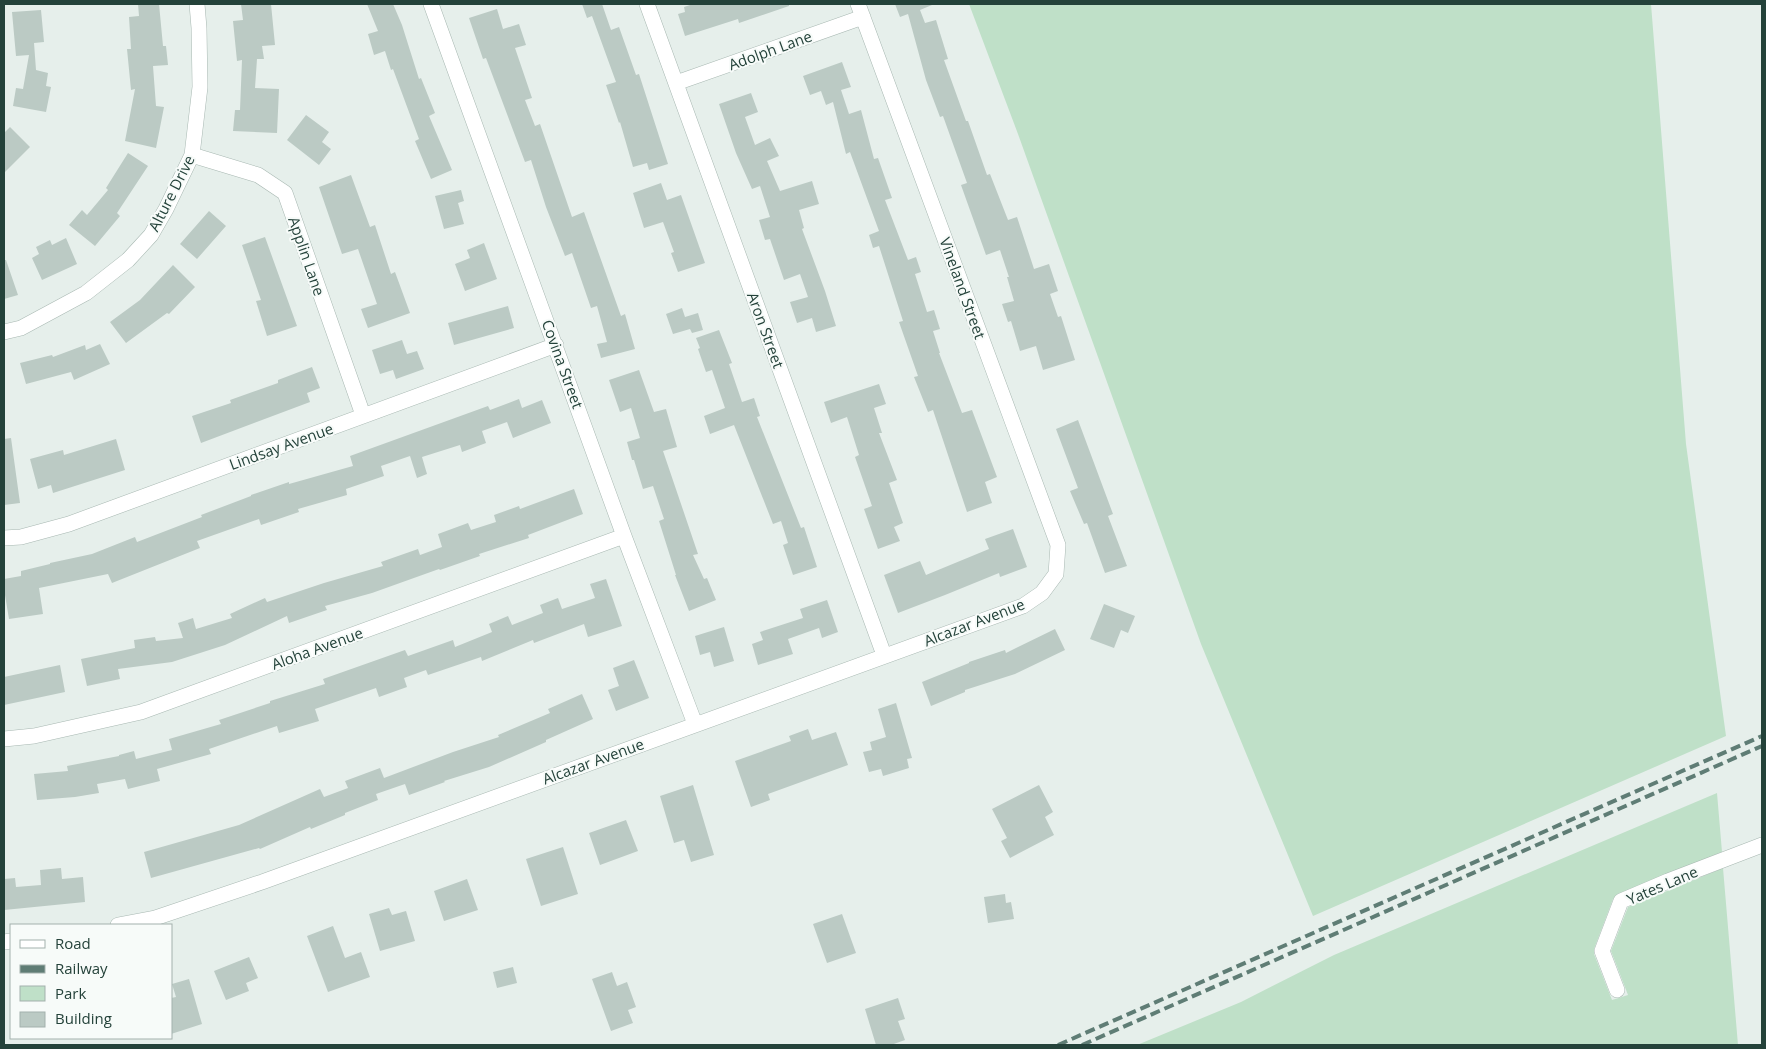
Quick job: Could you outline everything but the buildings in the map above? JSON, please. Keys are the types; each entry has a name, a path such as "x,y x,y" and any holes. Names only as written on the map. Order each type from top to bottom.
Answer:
{"street":[{"name":"Alture Drive","path":"4,332 21,328 86,293 128,260 150,235 166,209 192,156 200,87 200,28 197,4"},
{"name":"Covina Street","path":"431,4 624,536 695,724"},
{"name":"Aron Street","path":"647,4 884,656"},
{"name":"Adolph Lane","path":"676,83 860,10"},
{"name":"Vineland Street","path":"860,10 1058,545 1056,574"},
{"name":"Applin Lane","path":"192,156 258,175 285,193 363,416"},
{"name":"Lindsay Avenue","path":"4,538 21,537 69,524 556,345"},
{"name":"Aloha Avenue","path":"4,739 34,736 141,712 624,536"},
{"name":"Alcazar Avenue","path":"123,924 155,918 247,887 1023,606 1042,593 1056,574"},
{"name":"Yates Lane","path":"1617,990 1602,951 1621,902 1668,881 1762,845"}],"green space":[{"path":"969,4 1651,4 1686,444 1726,736 1313,916 1201,644 1018,134"},
{"path":"1717,793 1722,852 1618,895 1613,899 1594,949 1594,954 1612,1000 1628,995 1611,951 1628,907 1723,868 1738,1045 1137,1045 1241,1002 1334,955"}],"railway":[{"path":"1058,1045 1762,736"},
{"path":"1082,1045 1762,746"}]}
